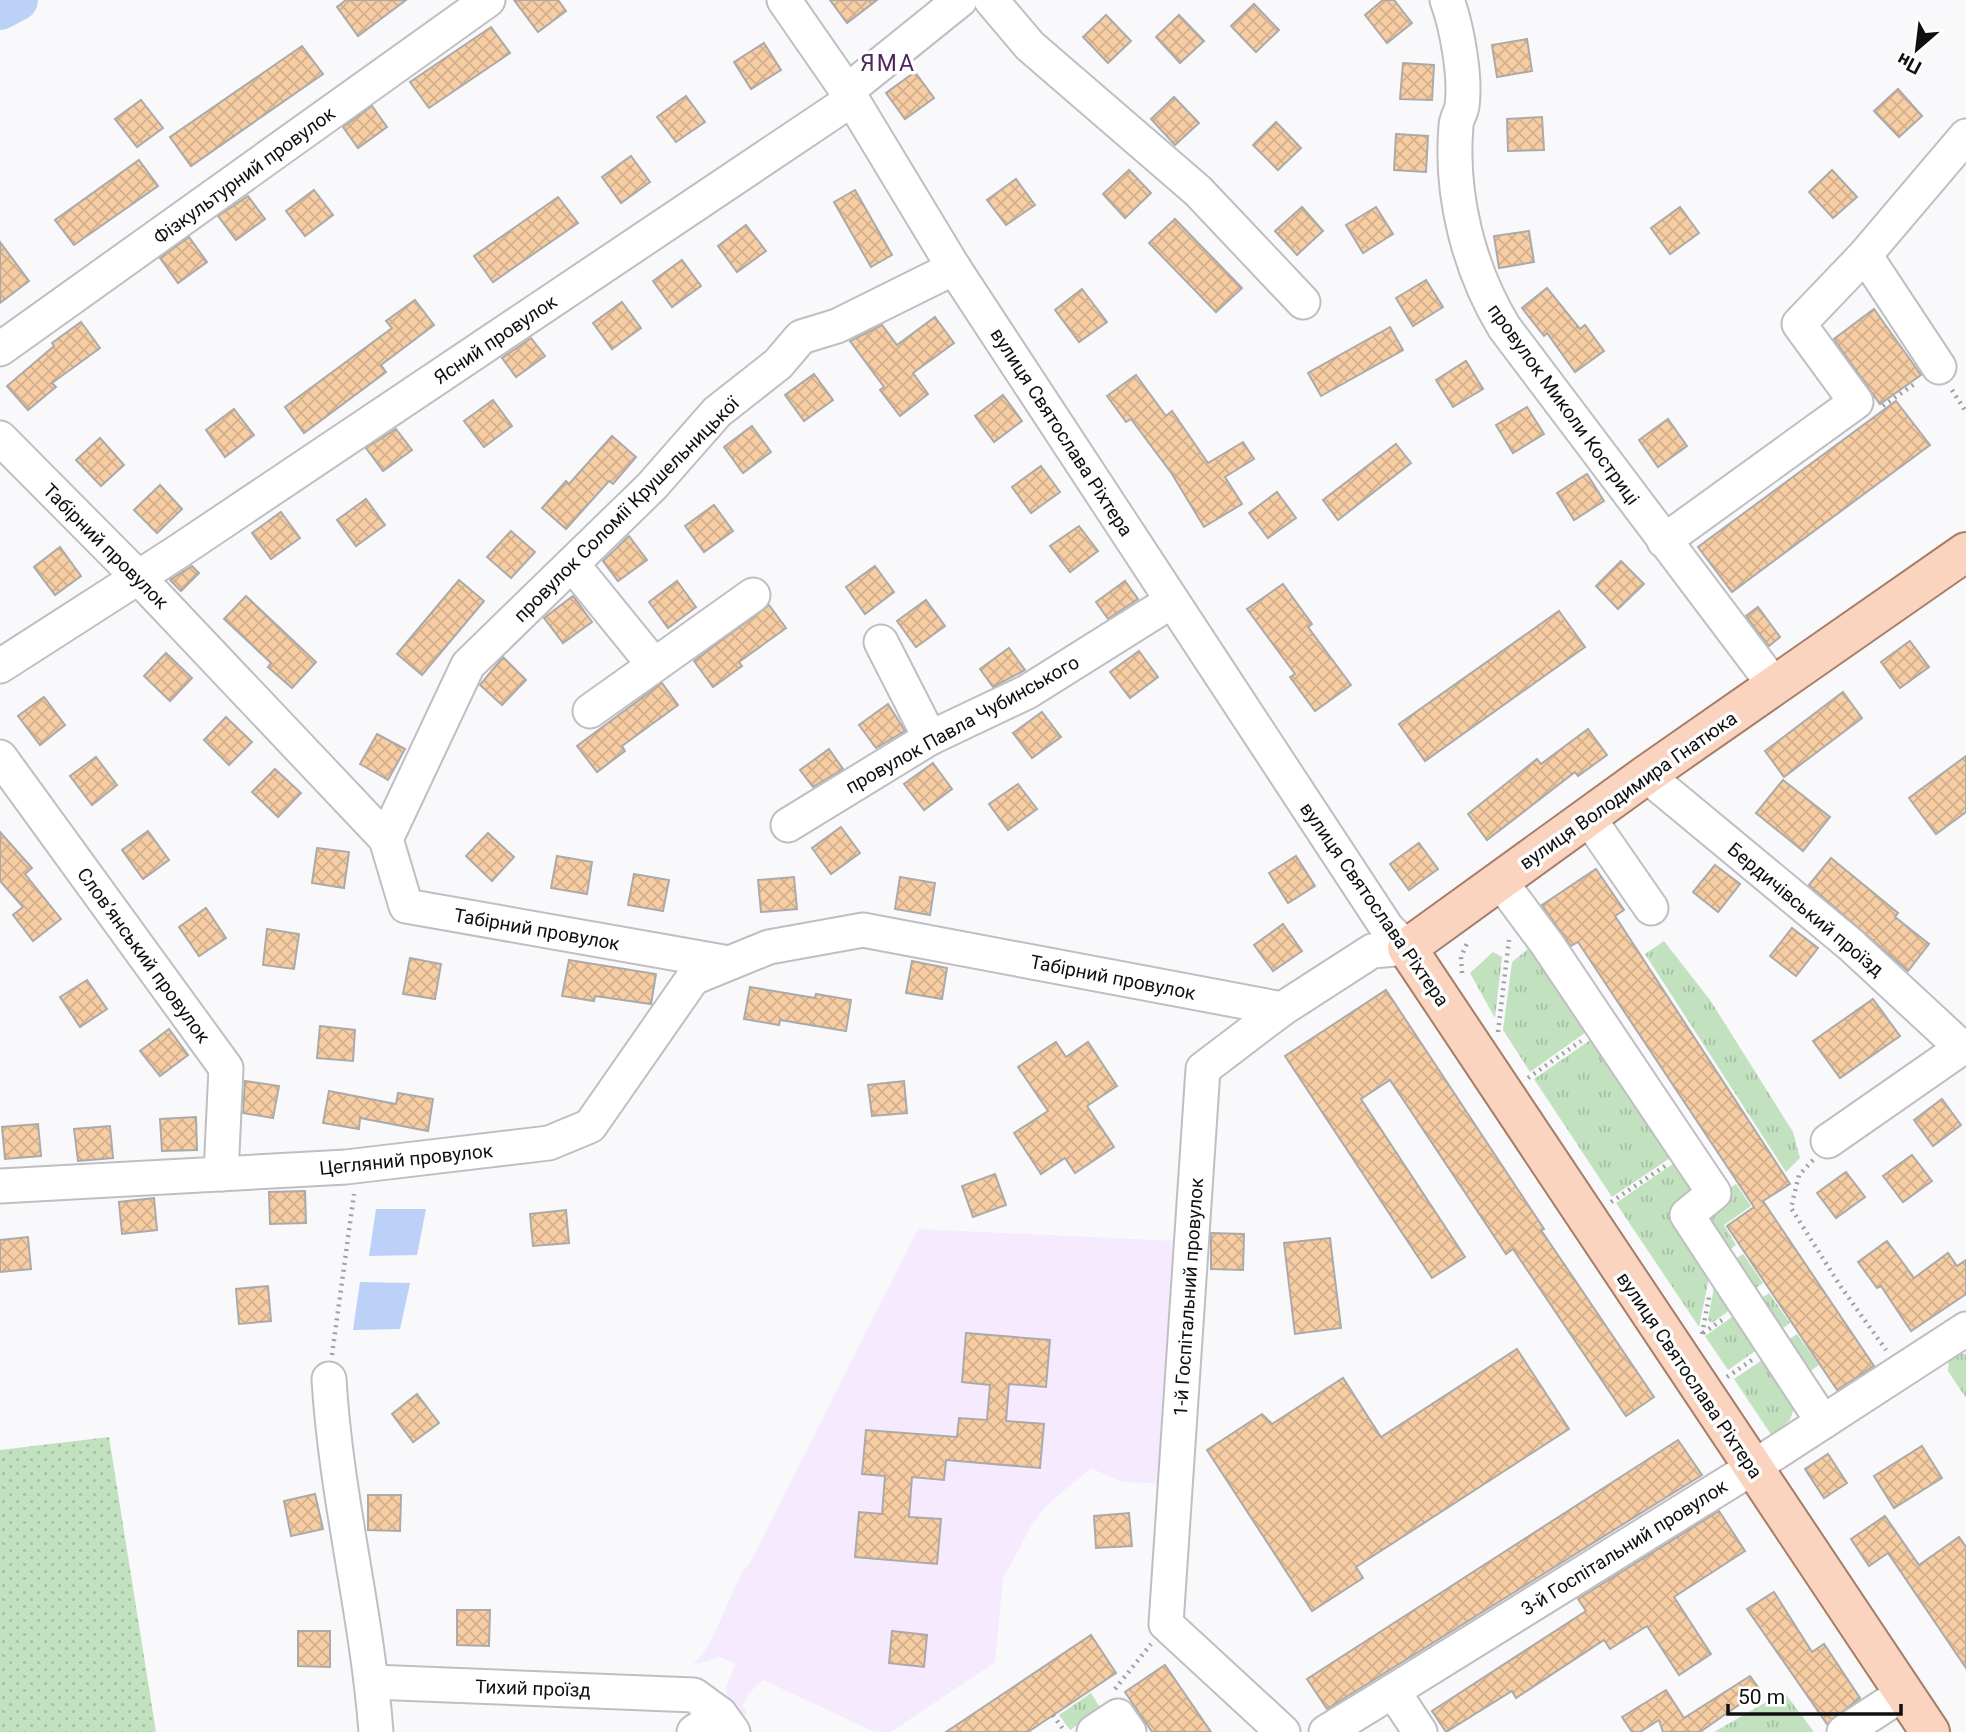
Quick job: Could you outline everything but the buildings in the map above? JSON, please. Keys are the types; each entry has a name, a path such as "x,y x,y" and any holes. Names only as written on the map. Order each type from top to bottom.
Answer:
{"main road":[{"name":"вулиця Володимира Гнатюка","path":"1408,948 1508,892 1588,817 1966,552"},
{"name":"вулиця Святослава Ріхтера","path":"1408,948 1930,1732"}],"street":[{"name":"Фізкультурний провулок","path":"0,349 488,0"},
{"name":"вулиця Святослава Ріхтера","path":"784,0 849,95 954,268 1387,928 1408,948"},
{"name":"Ясний провулок","path":"138,577 849,95 960,0"},
{"path":"991,0 1030,46 1198,191 1303,302"},
{"name":"провулок Миколи Костриці","path":"1447,0 1457,26 1462,106 1456,124 1459,201 1485,294 1504,327 1775,686"},
{"path":"1664,541 1856,402 1799,324 1865,255 1966,136"},
{"path":"1865,255 1939,367"},
{"name":"провулок Соломії Крушельницької","path":"386,839 468,666 652,486 717,412 778,364 801,337 837,326 954,268"},
{"name":"Табірний провулок","path":"0,438 138,577 386,839 406,906 729,963 769,947 863,930 1282,1009"},
{"path":"572,564 654,665"},
{"path":"0,666 138,577"},
{"path":"590,711 753,595"},
{"name":"провулок Павла Чубинського","path":"788,825 930,738 1027,692 1172,601"},
{"path":"881,642 930,738"},
{"name":"Словʼянський провулок","path":"0,757 226,1068 221,1174"},
{"name":"Бердичівський проїзд","path":"1646,775 1851,945 1964,1046"},
{"path":"1588,817 1651,908"},
{"path":"1508,892 1714,1193 1686,1214 1823,1422"},
{"path":"1282,1009 1372,951 1408,948"},
{"name":"Цегляний провулок","path":"0,1186 358,1166 549,1143 590,1126 693,978 729,963"},
{"name":"1-й Госпітальний провулок","path":"1166,1624 1203,1069 1282,1009"},
{"path":"1828,1141 1964,1046"},
{"name":"3-й Госпітальний провулок","path":"1326,1732 1964,1333"},
{"path":"328,1379 333,1448 372,1682 376,1732"},
{"path":"1166,1624 1283,1732"},
{"name":"Тихий проїзд","path":"372,1682 694,1695 715,1726"},
{"path":"1393,1691 1420,1732"},
{"path":"1844,1732 1904,1693"},
{"path":"1094,1732 1118,1716 1129,1732"}],"path":[{"path":"1856,402 1880,408 1939,367"},
{"path":"1498,1033 1513,905 1508,892"},
{"path":"1466,984 1461,972 1461,957 1474,935"},
{"path":"1490,1021 1506,1044"},
{"path":"1528,1079 1602,1027"},
{"path":"1524,1073 1535,1090"},
{"path":"1828,1141 1799,1175 1791,1208 1834,1277 1901,1371"},
{"path":"1611,1203 1686,1151"},
{"path":"328,1379 358,1166"},
{"path":"1603,1192 1618,1214"},
{"path":"1692,1325 1706,1346"},
{"path":"1720,1367 1734,1388"},
{"path":"1112,1693 1166,1624"},
{"path":"1053,1715 1065,1732"}],"shaded area":[{"path":"918,1229 1176,1241 1173,1484 1122,1482 1091,1468 1048,1504 1031,1526 1003,1579 995,1662 891,1732 875,1732 763,1680 748,1694 743,1706 747,1713 739,1721 730,1707 726,1688 735,1664 720,1657 693,1665 709,1645 743,1570 749,1565"}],"green space":[{"path":"1664,941 1710,1000 1793,1132 1800,1158 1786,1172 1645,954"},
{"path":"1535,943 1593,1027 1530,1072 1503,1030 1512,962"},
{"path":"1493,952 1502,957 1495,1018 1470,973"},
{"path":"1599,1034 1679,1152 1612,1197 1534,1079"},
{"path":"1683,1157 1706,1192 1712,1263 1699,1327 1616,1203"},
{"path":"1736,1184 1751,1206 1724,1225 1736,1245 1720,1257 1701,1220 1708,1203"},
{"path":"1743,1254 1763,1283 1746,1295 1726,1265"},
{"path":"1717,1271 1738,1304 1712,1323 1708,1320"},
{"path":"1769,1293 1790,1323 1773,1335 1752,1305"},
{"path":"1742,1310 1765,1344 1728,1370 1705,1336"},
{"path":"1797,1334 1819,1365 1800,1378 1779,1346"},
{"path":"1959,1353 1966,1354 1966,1398 1948,1371 1949,1360"},
{"path":"1771,1354 1795,1405 1790,1420 1772,1436 1734,1379"},
{"path":"109,1437 156,1732 0,1732 0,1450"},
{"path":"1784,1692 1814,1732 1714,1732"},
{"path":"1091,1693 1101,1709 1070,1730 1059,1715"}],"water":[{"path":"376,1209 426,1209 417,1255 369,1256"},
{"path":"360,1282 410,1283 400,1329 353,1330"}],"waterway":[{"path":"0,9 17,0"}],"district":[{"name":"ЯМА","path":"888,63"}]}
